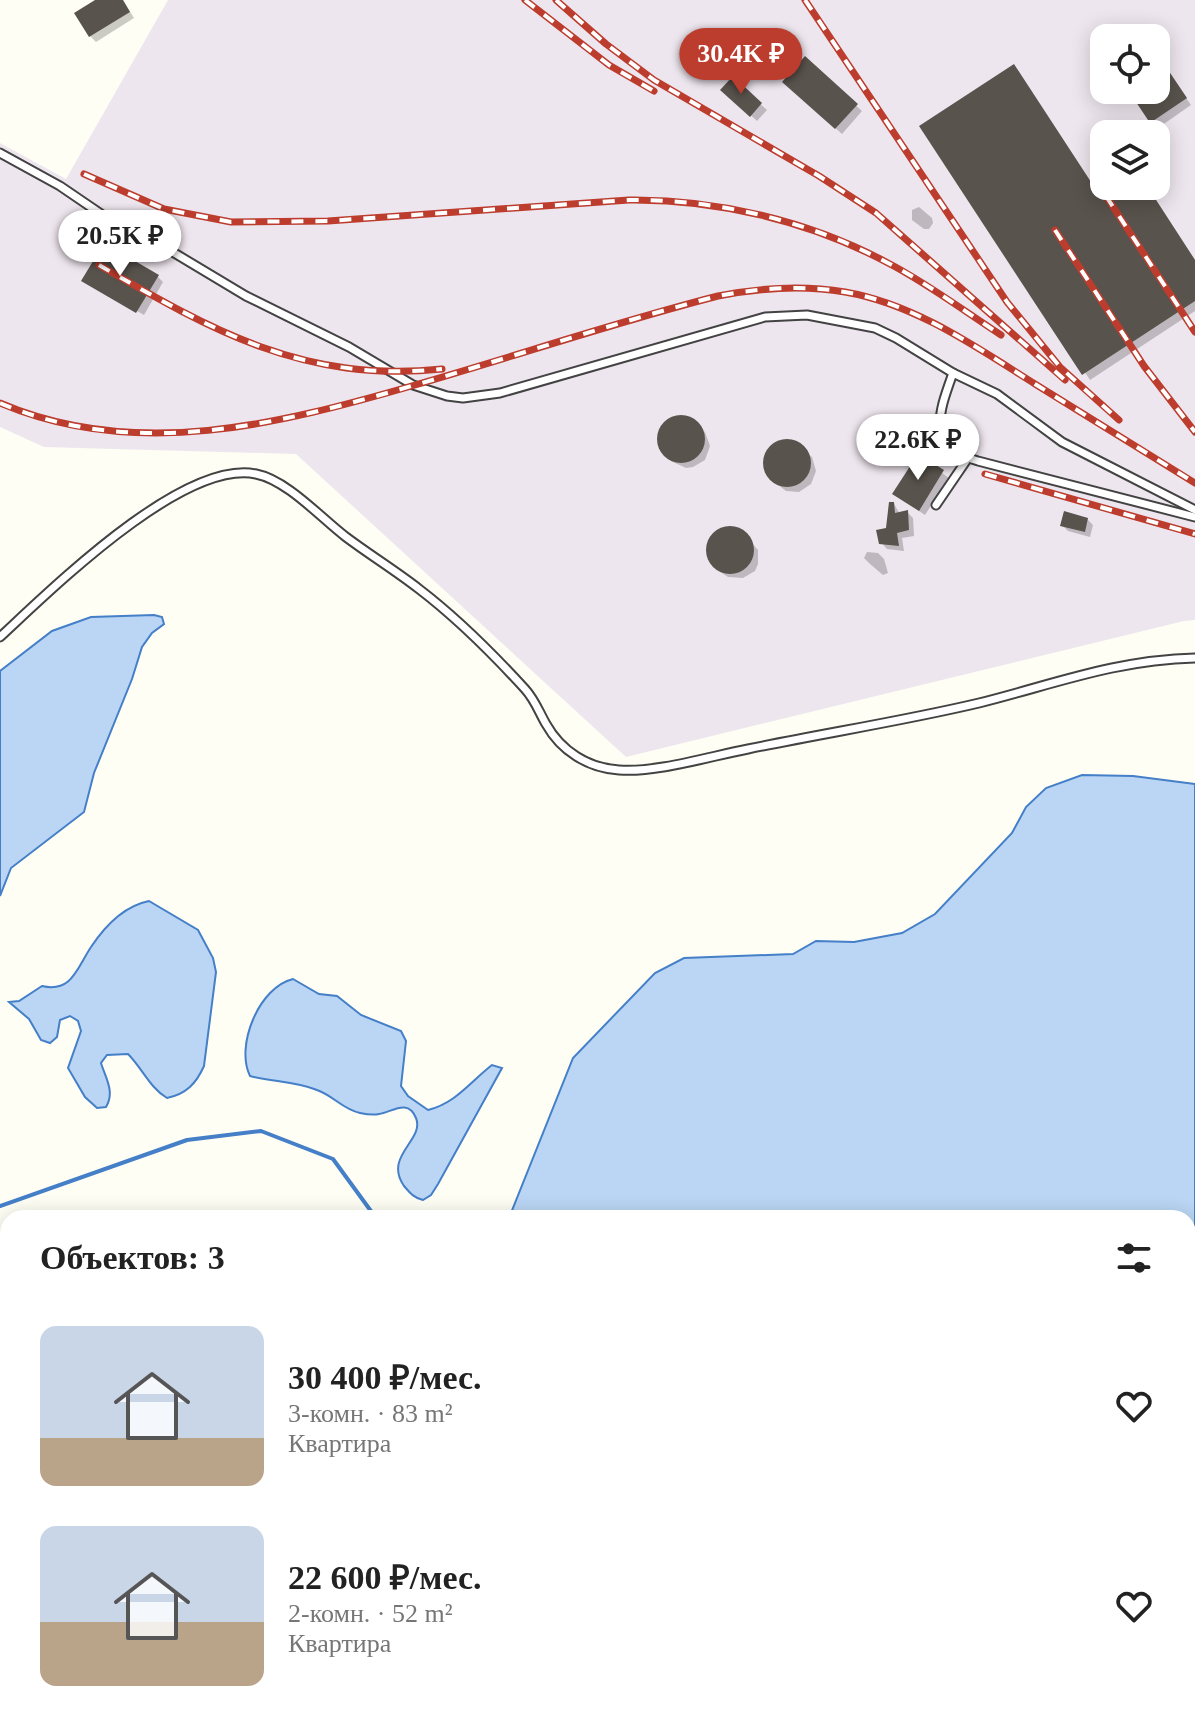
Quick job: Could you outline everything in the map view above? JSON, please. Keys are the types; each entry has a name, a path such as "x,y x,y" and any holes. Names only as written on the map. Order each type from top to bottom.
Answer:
{"lane":[{"path":"0,153 246,296 349,347 413,385 439,395 463,398 500,393 740,322 786,315 832,319 875,328 896,338 953,373 997,394 1062,442 1195,510"},
{"path":"953,373 938,420 944,439 968,458 1195,517"},
{"path":"936,505 968,458"},
{"path":"0,637 104,544 174,494 232,472 258,474 282,486 421,590 464,628 529,694 547,727 563,747 574,756 616,770 660,766 919,716 1134,662 1195,658"}],"shaded area":[{"path":"168,0 1195,0 1195,620 626,757 296,454 44,447 0,427 0,143 66,179"}],"water":[{"path":"91,617 162,617 164,624 152,633 142,647 94,773 84,812 11,868 0,896 0,671 52,631"},
{"path":"1082,775 1133,776 1195,784 1195,1210 512,1210 573,1058 655,973 684,958 793,954 816,941 854,942 902,933 935,914 1012,833 1026,807 1046,788"},
{"path":"149,901 198,930 213,958 216,972 204,1066 190,1087 167,1098 128,1054 107,1055 101,1063 110,1096 106,1107 97,1108 85,1097 68,1068 81,1031 78,1021 70,1016 60,1020 57,1037 50,1043 41,1040 29,1019 9,1002 19,1001 42,986 60,986 67,982 109,925 131,907"},
{"path":"293,979 319,994 337,996 361,1015 401,1031 406,1041 401,1086 408,1096 428,1110 455,1097 492,1065 502,1068 438,1184 431,1195 423,1200 410,1193 399,1175 401,1157 417,1126 416,1118 409,1109 404,1107 377,1114 360,1113 309,1087 250,1076 246,1049 253,1019 270,993"}],"building":[{"path":"95,0 123,0 130,12 89,37 74,13"},
{"path":"805,56 858,104 835,129 782,82"},
{"path":"1014,64 1090,180 1090,200 1156,200 1195,260 1195,301 1082,375 919,126"},
{"path":"1170,73 1187,98 1154,120 1148,120 1137,104 1170,104"},
{"path":"733,76 762,103 750,117 720,90"},
{"path":"104,243 159,275 136,313 81,281"},
{"path":"681,415 698,422 705,439 698,456 681,463 664,456 657,439 664,422"},
{"path":"787,439 804,446 811,463 804,480 787,487 770,480 763,463 770,446"},
{"path":"918,454 944,470 919,511 892,494"},
{"path":"889,502 894,502 895,513 908,510 909,530 897,533 899,546 879,544 876,530 886,528"},
{"path":"1064,511 1088,518 1085,532 1060,526"},
{"path":"730,526 747,533 754,550 747,567 730,574 713,567 706,550 713,533"}],"waterway":[{"path":"0,1206 187,1140 261,1131 333,1159 370,1210"}],"railway":[{"path":"525,0 609,65 654,91"},
{"path":"556,0 606,44 654,80 819,176 876,213 1065,380"},
{"path":"805,0 1007,302 1060,367 1119,420"},
{"path":"84,174 164,209 231,222 328,221 629,200 729,208 795,224 858,248 917,279 1001,335"},
{"path":"1109,200 1195,332"},
{"path":"1055,230 1144,366 1195,432"},
{"path":"99,265 221,331 303,360 346,368 392,371 442,369"},
{"path":"0,403 51,420 103,430 155,433 260,423 364,399 718,296 765,289 813,289 871,298 896,306 944,329 1195,483"},
{"path":"985,474 1195,534"}]}
